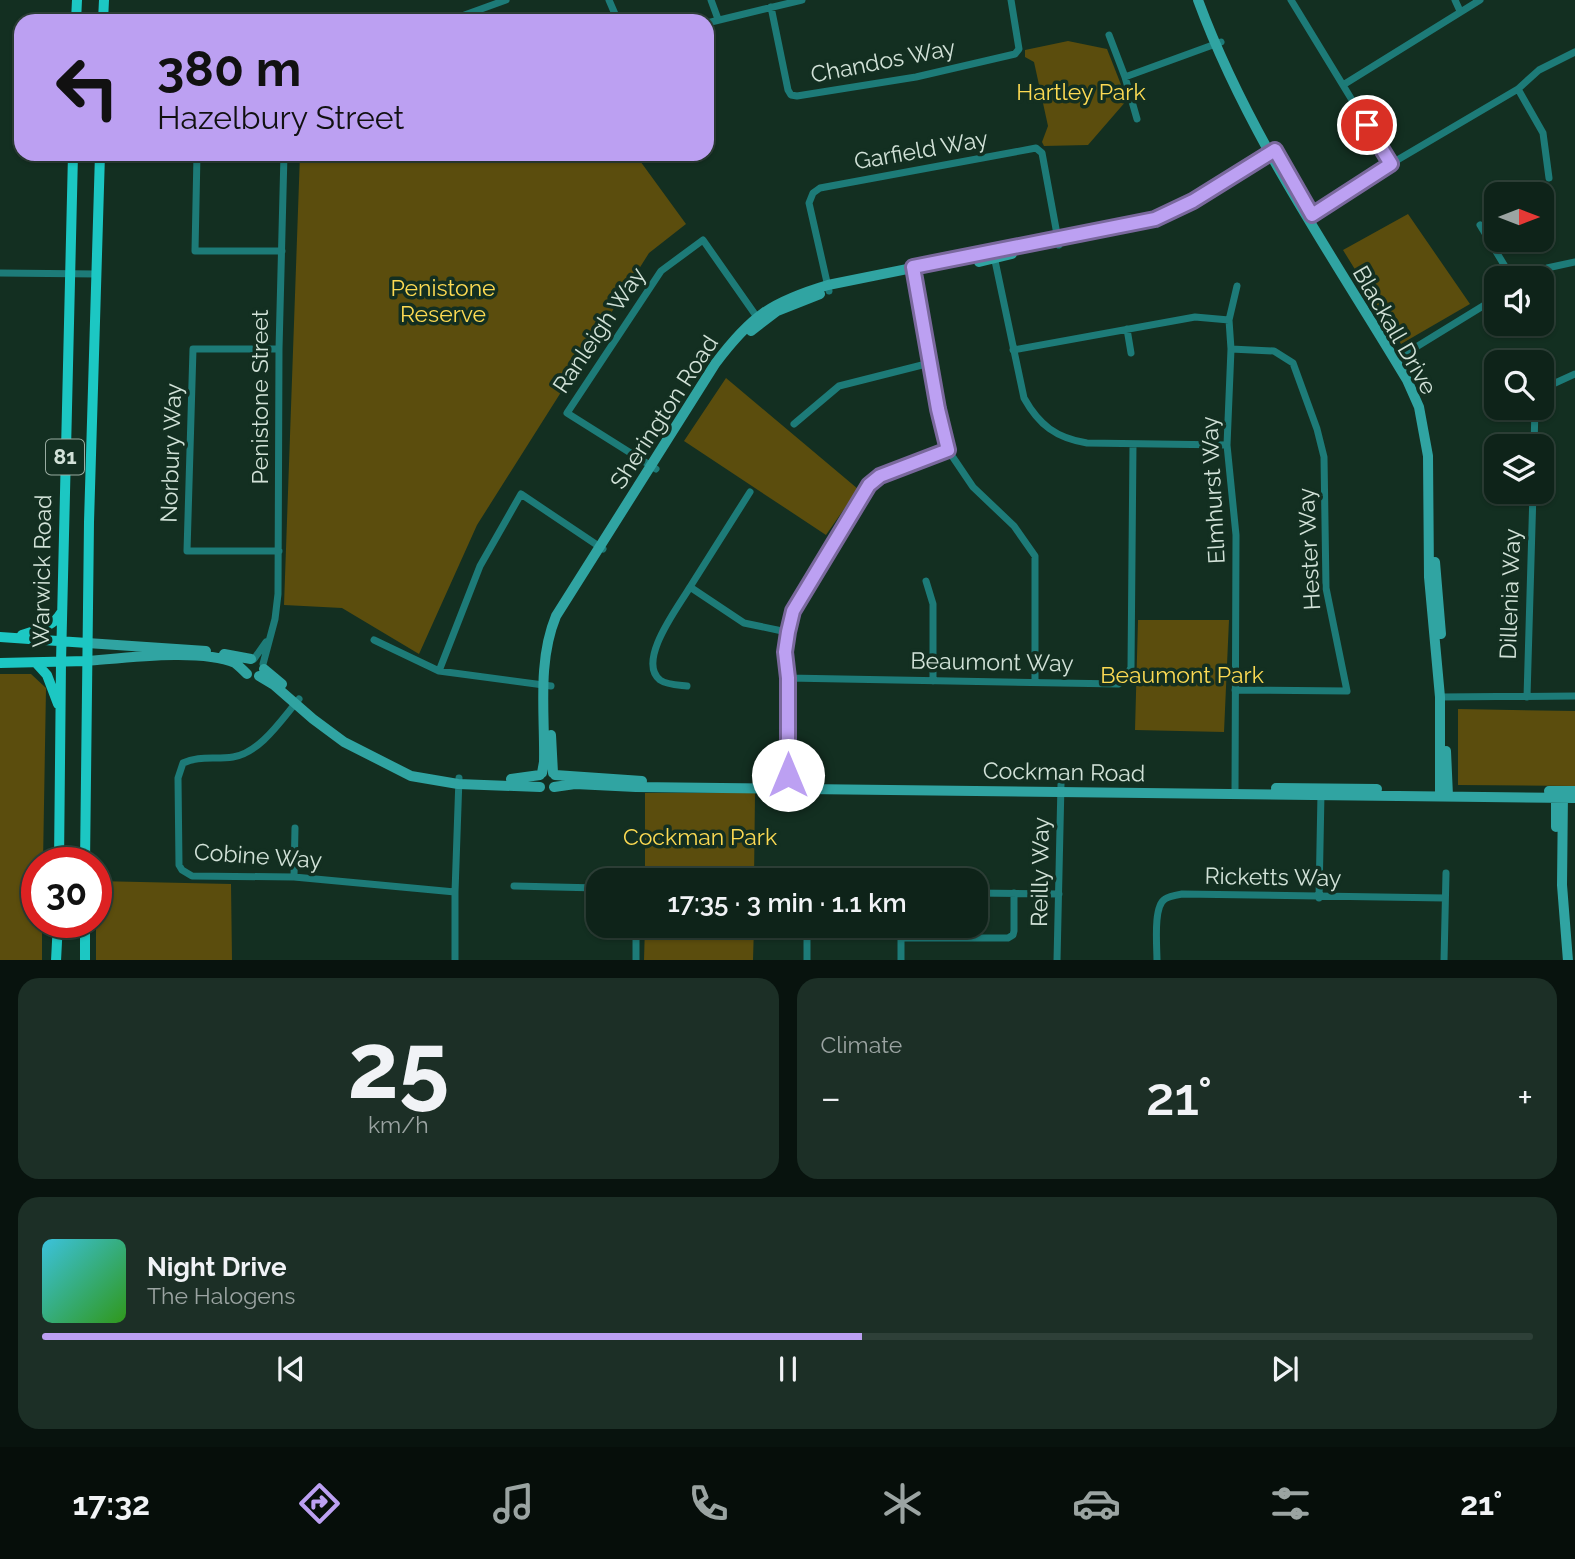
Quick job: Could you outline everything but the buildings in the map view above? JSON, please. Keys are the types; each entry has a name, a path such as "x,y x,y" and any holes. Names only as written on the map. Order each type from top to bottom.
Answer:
{"main road":[{"name":"Blackall Drive","path":"1198,0 1274,154 1423,401 1433,444 1434,559 1443,697 1444,793"},
{"name":"Blackall Drive","path":"1204,0 1218,43"},
{"name":"Sherington Road","path":"547,774 544,749 546,650 553,625 653,468 715,364 736,337 785,299 913,270 1059,242 1167,214 1274,154"},
{"name":"Warwick Road","path":"59,847 61,640 73,161"},
{"name":"Warwick Road","path":"85,847 87,643 100,161"},
{"path":"16,637 57,621 62,613"},
{"path":"0,637 190,649 258,665 254,677 237,664 218,658 197,656 37,664 0,663"},
{"path":"37,664 47,675 60,709"},
{"name":"Cockman Road","path":"258,665 344,742 394,769 411,776 540,787"},
{"path":"547,774 557,782 547,790 540,787 538,781 547,774"},
{"name":"Cockman Road","path":"459,781 515,779 547,774 787,785"},
{"name":"Cockman Road","path":"554,787 575,783 636,787 1061,787 1559,795 1575,798"},
{"name":"Cockman Road","path":"1559,795 1575,792"},
{"path":"1559,795 1556,894 1561,960"},
{"path":"1559,795 1568,960"},
{"path":"57,960 58,938"},
{"path":"85,938 85,960"}],"street":[{"path":"468,14 506,0"},
{"path":"711,0 718,19"},
{"path":"714,20 802,0"},
{"name":"Chandos Way","path":"771,7 788,90 791,95 797,96 916,76 1015,54 1019,49 1011,0"},
{"path":"1292,0 1391,164"},
{"path":"1455,0 1460,12"},
{"path":"1343,85 1480,0"},
{"path":"1109,35 1138,119"},
{"path":"1125,77 1218,43"},
{"path":"1310,217 1391,164 1518,89 1539,70 1575,52"},
{"path":"1518,89 1543,133 1549,178"},
{"name":"Garfield Way","path":"829,288 809,203 813,193 820,188 1036,148 1042,153 1059,242"},
{"path":"197,161 195,251 282,251"},
{"name":"Penistone Street","path":"258,665 275,619 279,551 279,349 284,161"},
{"path":"1480,225 1505,266"},
{"name":"Ranleigh Way","path":"653,468 566,413 661,271 703,240 759,319"},
{"path":"994,255 1024,398 1035,418 1051,431 1076,441 1227,445"},
{"path":"1554,267 1575,262"},
{"path":"913,270 948,450 972,487 1014,526 1035,556 1035,681"},
{"path":"0,273 96,274"},
{"name":"Elmhurst Way","path":"1235,791 1236,535 1227,445 1231,349 1229,320 1237,286"},
{"path":"1398,358 1484,305"},
{"path":"1013,350 1195,317 1229,320"},
{"path":"1127,329 1131,353"},
{"name":"Norbury Way","path":"279,349 193,349 187,551 279,551"},
{"name":"Hester Way","path":"1231,349 1274,351 1293,363 1317,429 1324,457 1326,588 1347,691 1236,691"},
{"path":"793,424 839,386 930,363"},
{"path":"1554,384 1575,374"},
{"name":"Beaumont Way","path":"788,678 1119,684 1131,668 1133,444"},
{"path":"787,785 788,678 785,652 793,611 869,485 880,476 948,450"},
{"path":"687,686 663,682 654,673 654,649 750,492"},
{"path":"439,671 480,566 521,494 601,547"},
{"name":"Dillenia Way","path":"1527,697 1533,504"},
{"path":"926,581 933,604 933,681"},
{"path":"690,587 744,623 788,632"},
{"path":"374,640 439,671 547,686"},
{"path":"1443,697 1575,696"},
{"name":"Cobine Way","path":"297,701 260,743 245,754 219,759 193,759 183,764 178,778 181,870 192,876 294,877 455,892"},
{"path":"455,960 459,781"},
{"name":"Reilly Way","path":"1058,960 1061,787"},
{"path":"1319,898 1321,792"},
{"path":"294,877 295,828"},
{"path":"1444,960 1446,873"},
{"path":"514,887 586,888"},
{"path":"988,893 1059,894"},
{"path":"988,938 1008,938 1013,935 1014,893"},
{"name":"Ricketts Way","path":"1157,960 1158,907 1163,899 1182,894 1445,898"},
{"path":"636,938 636,960"},
{"path":"807,938 807,960"},
{"path":"901,938 901,960"}],"green space":[{"name":"Hartley Park","path":"1068,41 1107,49 1127,100 1088,145 1044,146 1042,142 1048,126 1034,62 1025,57 1025,50"},
{"name":"Penistone Reserve","path":"300,161 640,161 686,224 649,253 477,525 419,654 342,608 284,605"},
{"path":"1408,214 1470,304 1401,344 1343,250"},
{"path":"726,378 858,489 826,535 684,441"},
{"name":"Beaumont Park","path":"1138,620 1229,620 1224,732 1135,730"},
{"path":"0,674 31,674 46,688 43,847 21,847 21,938 42,938 42,960 0,960"},
{"path":"1458,709 1575,711 1575,786 1458,785"},
{"name":"Cockman Park","path":"645,793 755,793 754,868 645,868"},
{"path":"112,881 231,884 232,960 96,960 96,938 112,938"},
{"path":"645,938 754,938 753,960 644,960"}],"route":[{"path":"788,775 788,678 785,652 793,611 869,485 880,476 948,450 938,409 913,267 1155,219 1193,201 1275,150 1312,215 1391,164 1367,125"}]}
